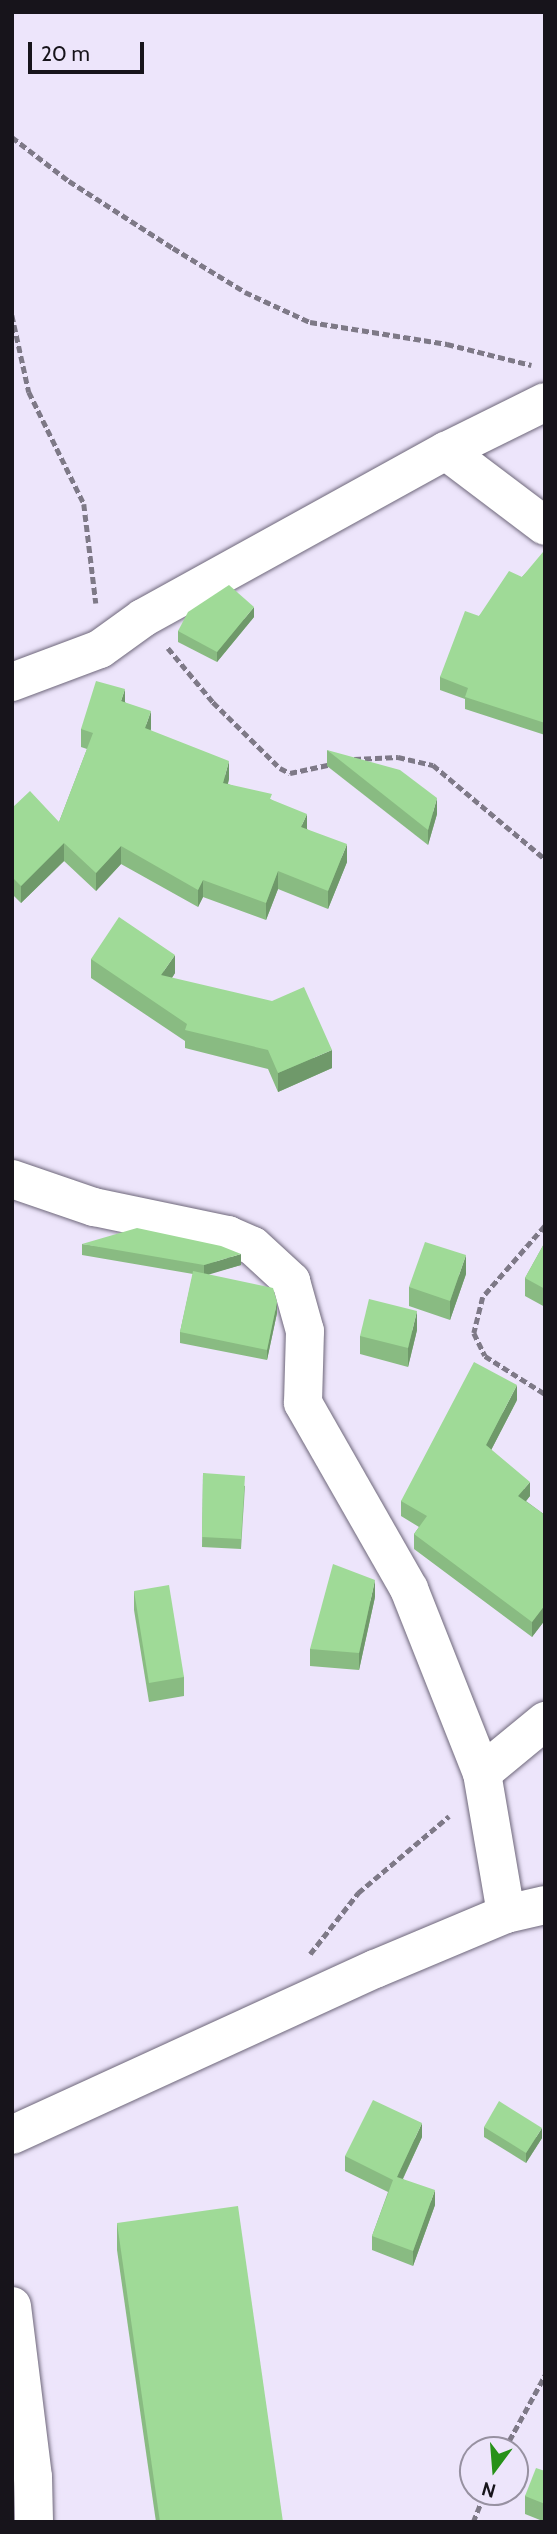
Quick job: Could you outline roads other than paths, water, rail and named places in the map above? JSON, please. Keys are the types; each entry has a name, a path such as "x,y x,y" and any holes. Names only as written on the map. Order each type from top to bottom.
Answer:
{"street":[{"path":"12,682 100,649 143,618 446,451 545,402"},
{"path":"446,451 545,526"},
{"path":"12,1179 94,1207 228,1236 253,1246 291,1281 305,1331 303,1403 409,1589 482,1773 506,1914"},
{"path":"482,1773 545,1721"},
{"path":"12,2135 270,2015 506,1914 545,1905"},
{"path":"12,2306 33,2477 34,2522"}]}
